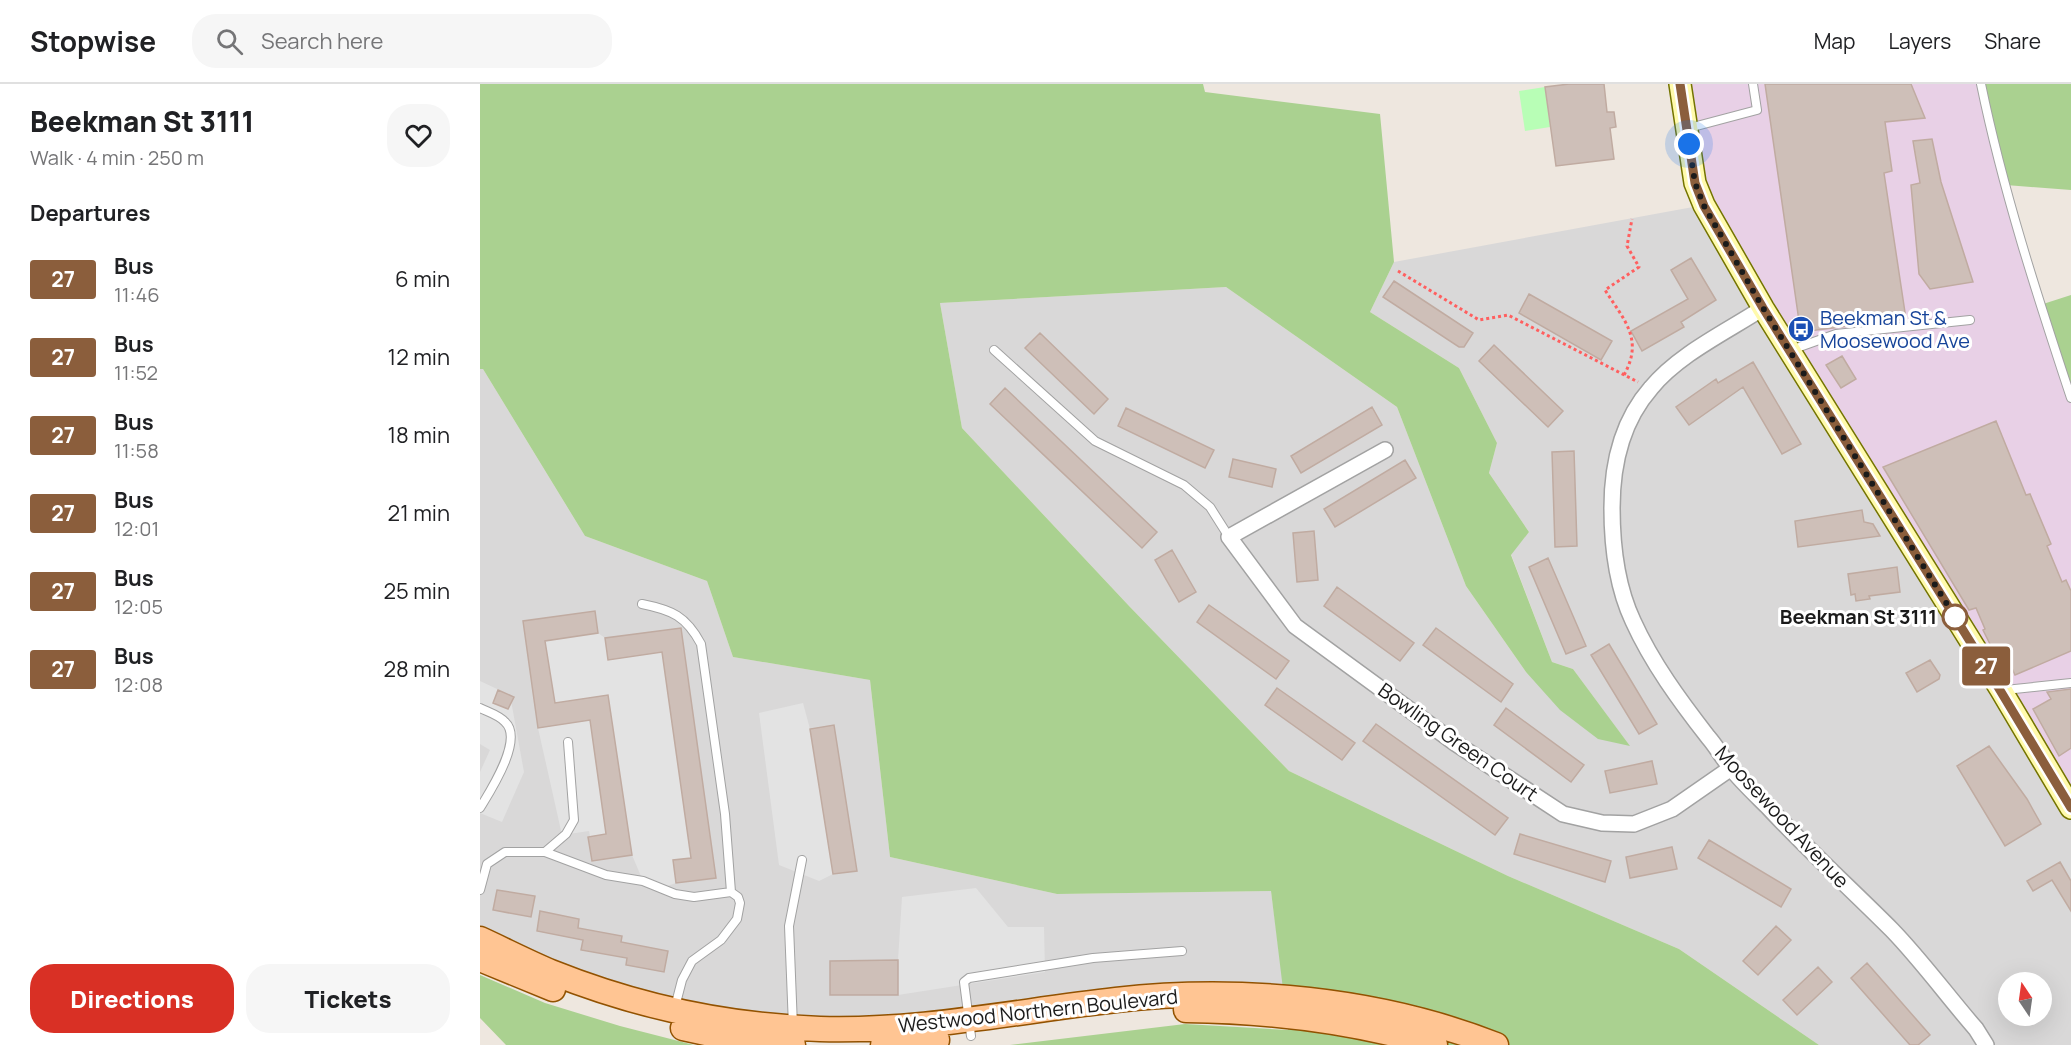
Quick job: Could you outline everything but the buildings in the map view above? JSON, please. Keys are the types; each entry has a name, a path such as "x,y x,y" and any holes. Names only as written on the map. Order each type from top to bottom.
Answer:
{"main road":[{"path":"1680,84 1695,183 1704,206 1763,308 2001,690 2071,808"},
{"name":"Westwood Northern Boulevard","path":"480,939 550,971 675,1014 729,1021 793,1039"},
{"name":"Westwood Northern Boulevard","path":"480,959 591,1004 724,1037 793,1039 883,1029 970,1028 1187,1010 1306,1017 1363,1026 1435,1045"},
{"name":"Westwood Northern Boulevard","path":"883,1045 1116,1000 1184,994 1241,994 1329,1003 1429,1023 1496,1045"}],"street":[{"name":"Moosewood Avenue","path":"1763,308 1681,360 1650,388 1628,424 1620,443 1612,483 1612,524 1623,591 1632,620 1650,654 1731,768 1795,836 1895,933 1976,1029 1986,1045"},
{"path":"1229,537 1385,450"},
{"name":"Bowling Green Court","path":"1229,537 1295,626 1455,743 1563,814 1602,823 1634,824 1672,810 1731,768"}],"lane":[{"path":"1687,128 1757,110 1753,84"},
{"path":"1982,84 2009,196 2040,305 2071,398"},
{"path":"1790,351 1836,334 1970,320"},
{"path":"993,350 1095,441 1184,485 1210,507 1229,537"},
{"path":"642,604 673,612 693,629 701,644 725,814 731,892"},
{"path":"2001,690 2071,683"},
{"path":"480,708 507,723 512,735 510,750 480,808"},
{"path":"545,852 566,834 574,820 568,742"},
{"path":"480,890 487,864 505,852 545,852 606,875 643,881 675,894 694,897 731,892 738,897 740,903 737,919 721,940 692,961 682,980 675,1014"},
{"path":"793,1039 789,926 802,860"},
{"path":"970,1028 964,991 964,982 969,978 1093,958 1182,951"}],"path":[{"path":"1624,375 1631,361 1631,331 1605,290 1639,267 1627,246 1632,219"},
{"path":"1398,271 1479,320 1508,315 1650,388"}],"shaded area":[{"path":"1680,84 1981,84 2006,185 2071,398 2071,808 1704,205"},
{"path":"1704,205 2071,808 2071,1045 1819,1045 1679,949 1508,876 1289,771 1130,607 962,428 940,303 1226,287 1397,407 1466,586 1526,672 1629,745 1573,669 1552,662 1511,554 1529,532 1489,473 1497,443 1459,368 1370,312 1394,262"},
{"path":"480,369 483,369 585,536 707,581 733,657 870,680 890,857 1057,894 1271,891 1285,998 986,1018 729,1021 480,939"},
{"path":"598,633 605,638 608,660 662,652 691,858 673,861 676,883 661,888 643,881 632,855 608,695 555,703 545,641"},
{"path":"480,681 510,695 524,772 502,822 480,813 480,772 490,750 480,744"},
{"path":"803,703 810,729 833,874 819,881 779,865 759,713"},
{"path":"590,720 606,834 590,836 589,831 562,835 538,728"},
{"path":"976,888 1008,927 1044,927 1045,972 898,995 902,897"}],"green space":[{"path":"480,84 1203,84 1205,92 1380,114 1394,262 1370,312 1459,368 1497,443 1489,473 1529,532 1511,555 1552,662 1573,669 1630,746 1598,739 1560,710 1526,672 1466,586 1397,407 1226,287 940,303 962,428 1130,607 1289,771 1508,876 1679,949 1819,1045 1010,1045 1185,1024 1288,1030 1271,891 1057,894 890,857 870,680 733,657 707,581 585,536 483,369 480,369"},
{"path":"1981,84 2071,84 2071,190 2006,185"},
{"path":"1545,87 1550,127 1525,131 1519,91"},
{"path":"2071,295 2071,398 2040,305"},
{"path":"480,975 545,1003 694,1045 506,1045 480,1018"}],"bus line":[{"name":"27","path":"1680,84 1695,183 1704,206 1763,308 2071,808"}],"place":[{"name":"Beekman St & Moosewood Ave","path":"1801,329"},
{"name":"Beekman St 3111","path":"1955,617"}],"route":[{"path":"1689,144 1695,183 1704,206 1763,308 1955,617"}]}
